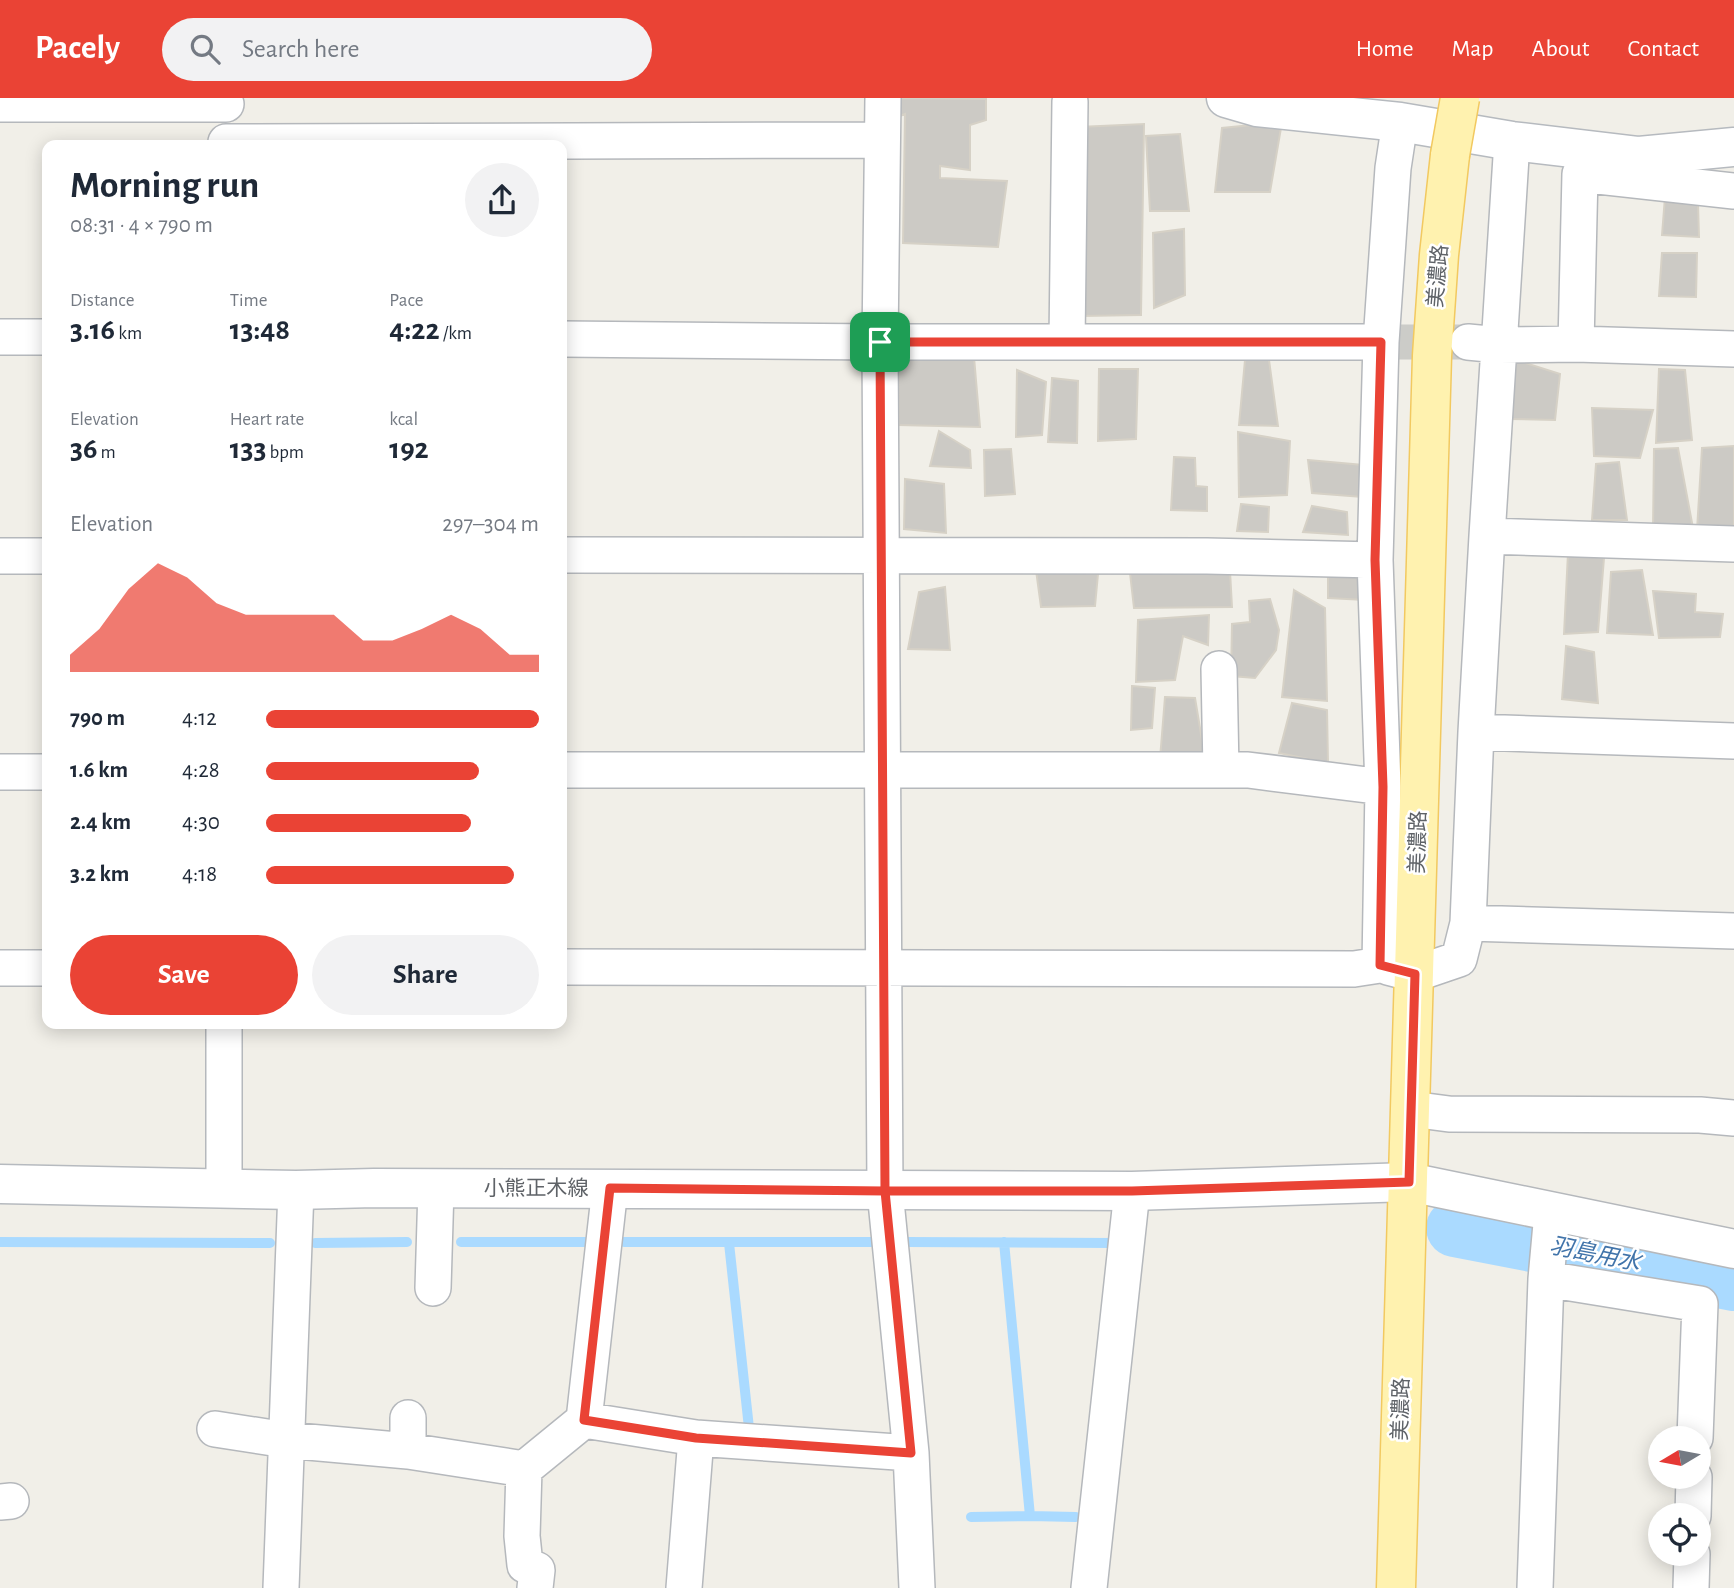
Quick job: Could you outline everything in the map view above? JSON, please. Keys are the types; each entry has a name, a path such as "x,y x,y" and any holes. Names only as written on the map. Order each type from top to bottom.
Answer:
{"main road":[{"path":"1226,98 1257,107 1400,122 1512,141 1640,156 1734,147"},
{"name":"美濃路","path":"1396,1588 1411,1109 1397,970 1438,255 1450,155 1461,98"},
{"name":"小熊正木線","path":"0,1184 296,1190 610,1188 1132,1191 1409,1182 1734,1249"}],"street":[{"path":"883,98 880,342 885,1191 911,1453 917,1588"},
{"path":"0,104 226,101 226,140"},
{"path":"1067,342 1070,102"},
{"path":"1397,970 1383,787 1375,560 1381,342 1393,168 1400,122"},
{"path":"567,142 882,140"},
{"path":"567,967 1397,970 1459,959 1468,923 1488,536 1484,343 1512,141"},
{"path":"1576,344 1580,174 1734,191"},
{"path":"0,337 42,337"},
{"path":"567,339 1381,342"},
{"path":"1484,343 1734,349"},
{"path":"1488,536 1734,544"},
{"path":"0,556 42,555"},
{"path":"567,555 1207,556 1375,560"},
{"path":"1219,669 1221,770"},
{"path":"1476,732 1734,741"},
{"path":"567,770 1248,770 1383,787"},
{"path":"0,772 42,772"},
{"path":"1468,923 1734,932"},
{"path":"0,968 42,968"},
{"path":"224,1189 225,1029"},
{"path":"1411,1109 1449,1114 1700,1115 1734,1118"},
{"path":"433,1288 436,1188"},
{"path":"535,1588 537,1570 525,1565 522,1536 524,1469 584,1420 610,1188"},
{"path":"281,1588 296,1190"},
{"path":"1089,1588 1132,1191"},
{"path":"1535,1588 1547,1270 1552,1213"},
{"path":"1547,1270 1700,1304 1695,1426"},
{"path":"584,1420 696,1438 911,1453"},
{"path":"215,1429 286,1440 408,1434 524,1469"},
{"path":"684,1588 696,1438"},
{"path":"1690,1588 1691,1566"}],"building":[{"path":"897,98 986,99 986,120 970,125 970,170 940,166 940,178 1007,181 998,247 903,243 905,114 895,118"},
{"path":"1282,122 1270,192 1215,192 1222,128"},
{"path":"1144,124 1141,315 1082,316 1079,127"},
{"path":"1180,134 1189,211 1150,211 1146,136"},
{"path":"1665,197 1698,203 1699,237 1662,235"},
{"path":"1184,229 1185,295 1154,308 1153,233"},
{"path":"1662,253 1697,253 1696,297 1659,296"},
{"path":"974,357 980,427 899,425 898,358"},
{"path":"1245,360 1269,360 1278,426 1239,425"},
{"path":"1516,360 1560,374 1555,420 1511,419"},
{"path":"1099,369 1138,369 1136,439 1098,441"},
{"path":"1659,369 1685,370 1692,440 1656,443"},
{"path":"1017,370 1046,382 1042,435 1016,437"},
{"path":"1052,378 1078,381 1077,443 1048,442"},
{"path":"1592,408 1653,410 1640,458 1594,456"},
{"path":"939,431 970,450 971,468 930,466"},
{"path":"1238,432 1290,441 1287,495 1239,497"},
{"path":"1734,446 1734,530 1697,530 1702,448"},
{"path":"1678,448 1693,528 1653,530 1654,449"},
{"path":"1011,449 1015,494 985,496 984,450"},
{"path":"1174,457 1195,458 1196,486 1207,487 1207,511 1171,510"},
{"path":"1308,460 1363,465 1362,497 1312,493"},
{"path":"1619,462 1627,520 1592,520 1596,464"},
{"path":"905,479 944,484 946,533 904,529"},
{"path":"1241,504 1269,507 1268,532 1237,531"},
{"path":"1312,506 1347,512 1348,535 1303,532"},
{"path":"1568,553 1604,558 1598,632 1564,634"},
{"path":"1328,568 1364,571 1365,600 1328,598"},
{"path":"1036,570 1098,574 1095,606 1041,607"},
{"path":"1642,570 1653,635 1607,633 1611,572"},
{"path":"1230,571 1232,607 1134,608 1130,573"},
{"path":"945,587 950,650 908,649 919,592"},
{"path":"1294,590 1325,608 1327,701 1282,697"},
{"path":"1653,591 1696,594 1695,612 1723,614 1720,637 1659,638"},
{"path":"1270,599 1279,630 1276,650 1255,678 1231,676 1232,624 1250,622 1249,601"},
{"path":"1209,615 1208,645 1183,636 1175,680 1136,682 1138,620"},
{"path":"1566,646 1594,652 1598,703 1562,699"},
{"path":"1132,686 1155,688 1152,728 1131,730"},
{"path":"1165,697 1195,698 1205,758 1160,759"},
{"path":"1292,703 1327,710 1328,763 1279,753"}],"waterway":[{"name":"羽島用水","path":"1455,1228 1734,1282"},
{"path":"0,1242 270,1243"},
{"path":"315,1243 407,1242"},
{"path":"461,1242 592,1242"},
{"path":"624,1242 871,1242"},
{"path":"907,1242 1113,1243"},
{"path":"971,1517 1030,1516 1004,1242"},
{"path":"729,1243 749,1428"},
{"path":"1709,1301 1710,1278"},
{"path":"1709,1295 1734,1300"},
{"path":"1030,1516 1076,1517"}],"tunnel":[{"path":"1381,342 1462,342"}],"route":[{"path":"880,342 885,1191 610,1188 584,1420 696,1438 911,1453 885,1191 1216,1190 1409,1182 1415,974 1380,965 1380,830 1383,787 1375,560 1381,342 880,342"}]}
